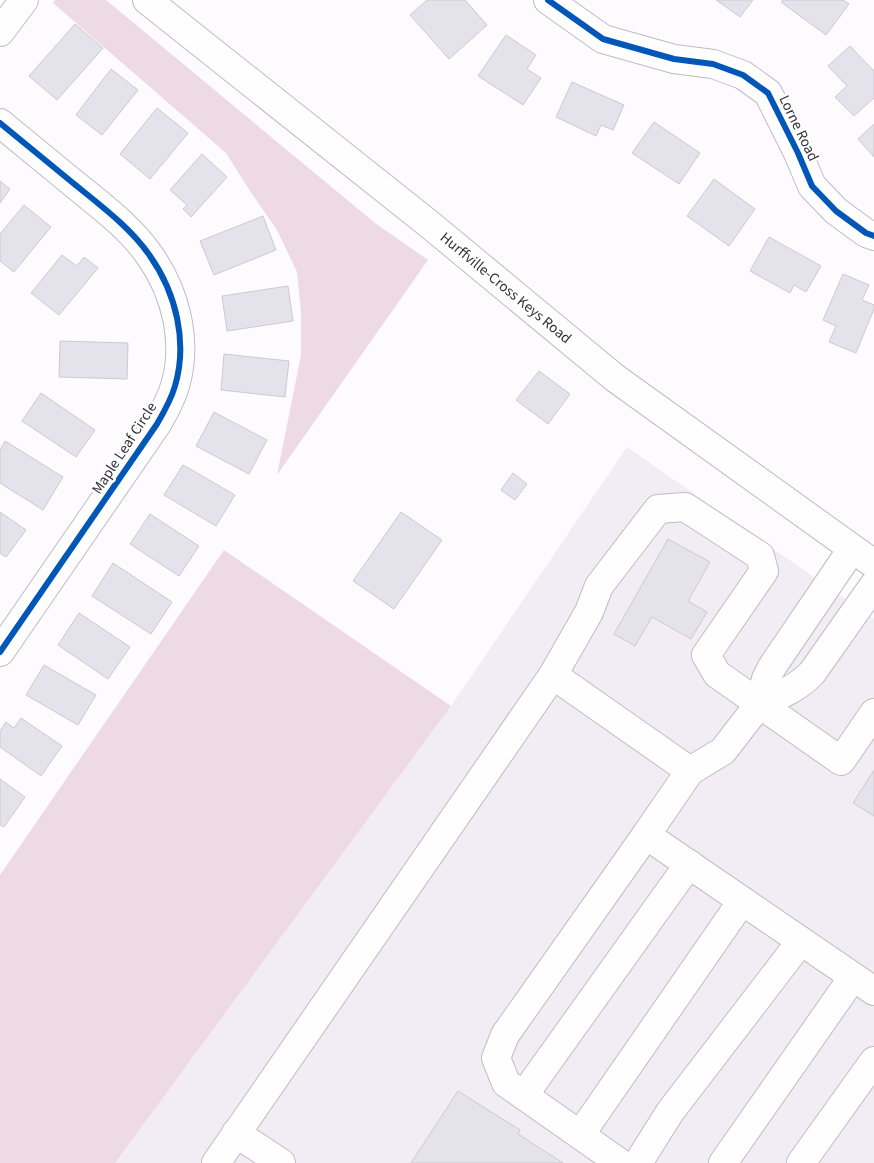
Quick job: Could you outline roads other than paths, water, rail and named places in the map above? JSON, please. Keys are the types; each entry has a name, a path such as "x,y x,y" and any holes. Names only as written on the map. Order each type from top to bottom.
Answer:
{"street":[{"path":"0,32 24,0"},
{"name":"Hurffville-Cross Keys Road","path":"147,0 429,224 614,378 869,563"},
{"name":"Lorne Road","path":"548,0 603,39 674,59 713,64 743,75 768,93 812,186 836,211 874,236"},
{"name":"Maple Leaf Circle","path":"0,123 105,210 150,255 160,272 177,314 180,340 175,386 157,424 0,652"},
{"path":"216,1163 553,675 589,612 599,586 658,510 685,506 760,556 764,571 706,654 718,674 840,761 874,713"},
{"path":"620,1163 506,1083 496,1058 505,1035 690,771 723,751 760,703 766,679 772,667 869,563"},
{"path":"760,703 793,689 807,677 869,563"},
{"path":"553,675 690,771"},
{"path":"646,835 864,984 723,1163"},
{"path":"524,1095 688,864"},
{"path":"580,1134 742,901"},
{"path":"638,1163 670,1112 801,941"},
{"path":"801,1163 874,1061"},
{"path":"236,1133 281,1163"}]}
